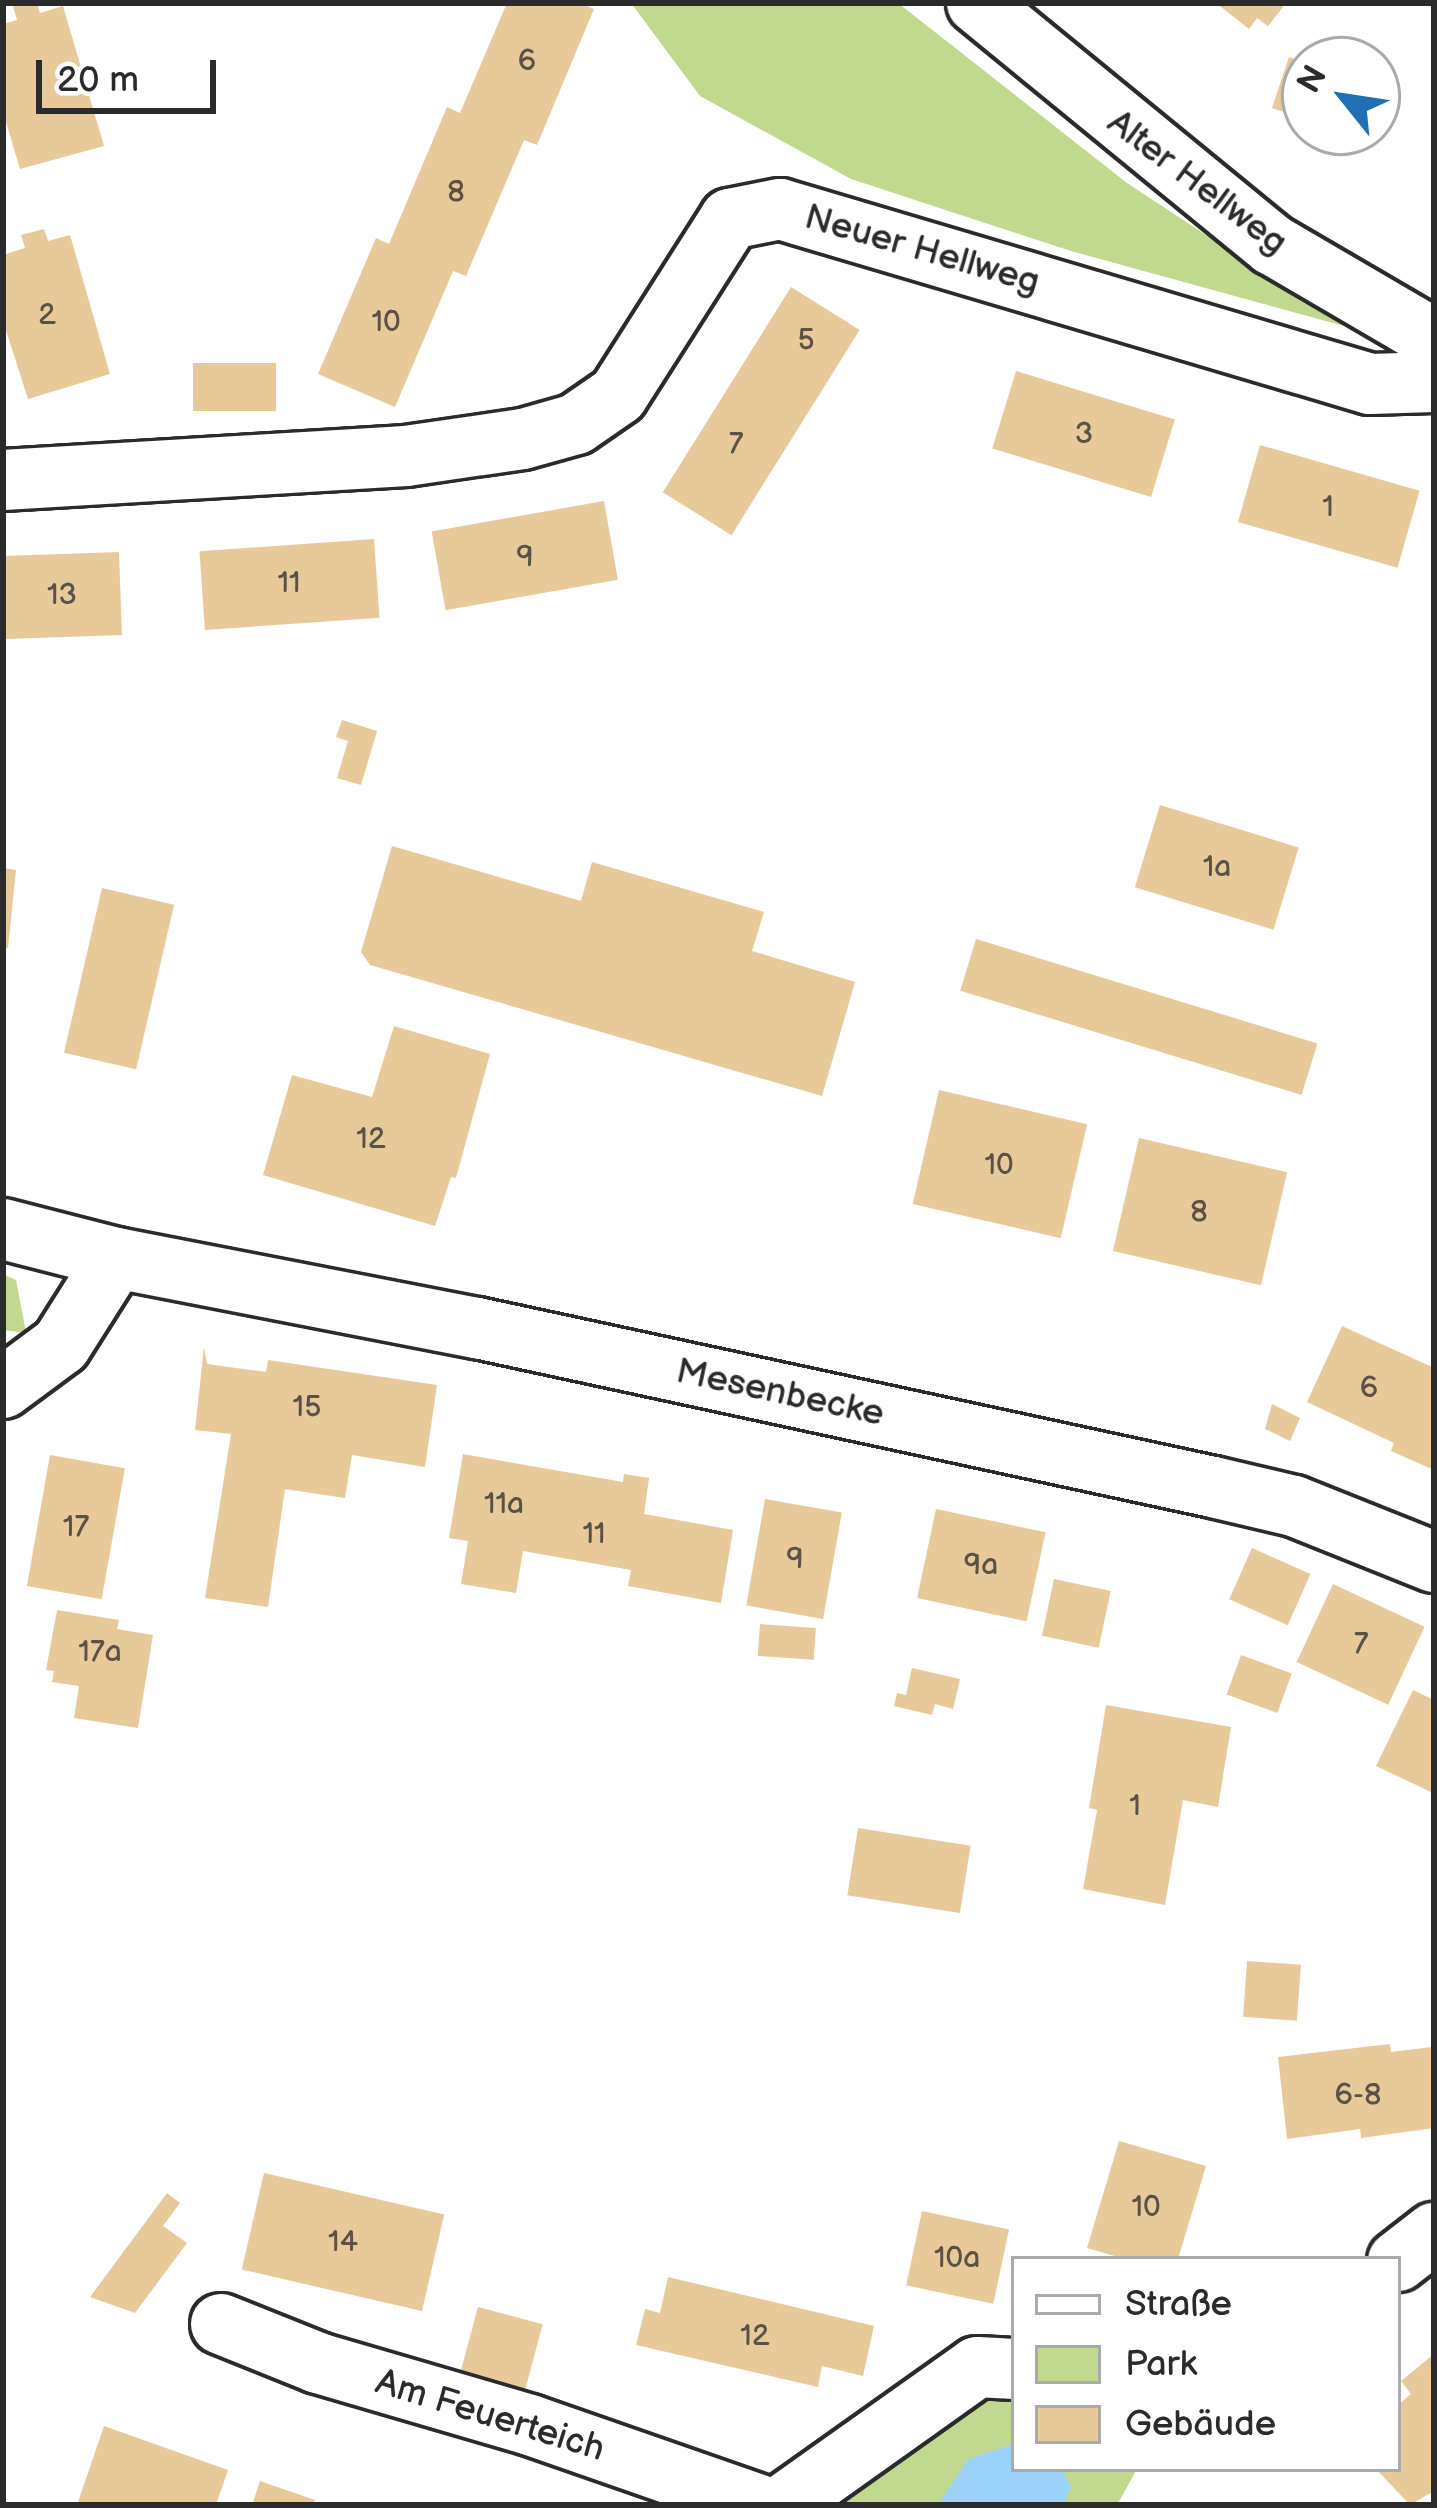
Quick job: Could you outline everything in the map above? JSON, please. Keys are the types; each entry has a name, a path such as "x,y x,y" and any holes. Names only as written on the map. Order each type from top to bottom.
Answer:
{"street":[{"name":"Alter Hellweg","path":"977,3 1273,245 1434,339"},
{"name":"Neuer Hellweg","path":"3,480 406,455 524,439 576,424 618,395 730,219 780,209 1370,384 1434,382"},
{"name":"Mesenbecke","path":"3,1229 116,1258 477,1328 1213,1486 1294,1506 1434,1562"},
{"path":"3,1388 61,1345 116,1258"},
{"path":"1401,2258 1434,2233"},
{"name":"Am Feuerteich","path":"220,2324 318,2363 530,2425 760,2505"},
{"path":"783,2505 977,2367 1011,2369"}],"green space":[{"path":"631,3 898,3 1127,183 1344,326 1071,251 851,179 700,96"},
{"path":"3,1274 16,1280 26,1333 3,1330"},
{"path":"1011,2395 1011,2472 1135,2472 1117,2505 831,2505 988,2396"}],"water":[{"path":"1011,2445 1011,2472 1063,2472 1071,2488 1063,2505 938,2505 968,2459"}],"building":[{"path":"37,3 40,13 63,6 104,146 20,169 3,112 3,24 17,20 13,6"},
{"path":"507,3 579,3 594,9 537,145 524,140 466,276 453,271 395,407 318,374 376,238 389,244 447,107 460,113"},
{"path":"1216,3 1286,3 1268,26 1257,18 1249,29"},
{"path":"1281,81 1281,111 1272,108"},
{"path":"44,229 48,241 70,235 110,374 28,399 3,321 3,255 25,248 21,235"},
{"path":"791,287 860,330 731,535 663,492"},
{"path":"193,363 276,363 276,411 193,411"},
{"path":"1016,371 1175,420 1151,497 992,448"},
{"path":"1260,445 1420,491 1398,568 1238,522"},
{"path":"604,501 618,580 446,610 432,531"},
{"path":"374,539 380,618 205,630 199,551"},
{"path":"119,552 122,635 6,639 3,556"},
{"path":"342,720 377,731 361,785 337,778 348,741 336,737"},
{"path":"1160,805 1299,847 1274,930 1135,887"},
{"path":"392,846 581,901 592,862 764,912 752,951 855,982 822,1096 370,965 361,952"},
{"path":"3,868 16,870 8,948 3,947"},
{"path":"102,888 174,905 136,1069 64,1053"},
{"path":"976,939 1317,1043 1302,1095 960,991"},
{"path":"394,1026 490,1054 456,1178 451,1177 435,1226 263,1175 292,1075 372,1097"},
{"path":"939,1090 1087,1124 1061,1238 913,1204"},
{"path":"1139,1138 1287,1172 1261,1285 1113,1251"},
{"path":"1342,1326 1432,1367 1434,1470 1391,1451 1394,1443 1307,1402"},
{"path":"204,1347 207,1364 266,1372 268,1360 437,1385 425,1467 352,1455 345,1498 285,1489 268,1607 205,1598 231,1434 195,1430"},
{"path":"1272,1404 1300,1418 1290,1441 1265,1429"},
{"path":"463,1454 623,1482 624,1474 649,1478 644,1514 733,1530 721,1603 628,1586 631,1570 523,1551 516,1593 461,1584 468,1541 449,1538"},
{"path":"50,1455 125,1468 102,1599 27,1586"},
{"path":"765,1499 842,1513 823,1619 746,1605"},
{"path":"936,1509 1046,1532 1027,1621 917,1598"},
{"path":"1252,1548 1310,1574 1288,1625 1229,1599"},
{"path":"1054,1579 1111,1591 1099,1648 1042,1636"},
{"path":"1333,1584 1425,1627 1388,1705 1297,1662"},
{"path":"57,1610 119,1620 117,1629 153,1635 138,1728 74,1718 79,1686 52,1682 54,1671 46,1670"},
{"path":"760,1624 816,1628 814,1660 758,1656"},
{"path":"1241,1655 1292,1673 1277,1713 1227,1694"},
{"path":"912,1668 960,1679 953,1709 935,1704 932,1715 894,1706 897,1693 906,1695"},
{"path":"1413,1690 1434,1700 1431,1792 1376,1766"},
{"path":"1106,1705 1231,1727 1218,1807 1183,1800 1165,1905 1083,1889 1097,1810 1089,1808"},
{"path":"858,1828 971,1846 960,1913 847,1895"},
{"path":"1247,1961 1301,1965 1297,2021 1243,2017"},
{"path":"1390,2044 1391,2052 1432,2047 1434,2128 1361,2138 1360,2129 1287,2139 1278,2057"},
{"path":"1119,2141 1206,2166 1179,2256 1115,2256 1087,2248"},
{"path":"264,2173 444,2215 422,2311 242,2269"},
{"path":"167,2193 180,2203 163,2226 187,2243 135,2313 90,2297"},
{"path":"922,2211 1009,2230 993,2304 906,2285"},
{"path":"668,2277 874,2326 863,2376 822,2366 818,2387 636,2345 645,2309 660,2313"},
{"path":"478,2307 543,2324 522,2402 457,2384"},
{"path":"1434,2354 1434,2491 1410,2505 1379,2472 1401,2472 1401,2402 1411,2394 1401,2381"},
{"path":"104,2426 228,2470 216,2505 77,2505"},
{"path":"260,2481 315,2500 313,2505 252,2505"}]}
